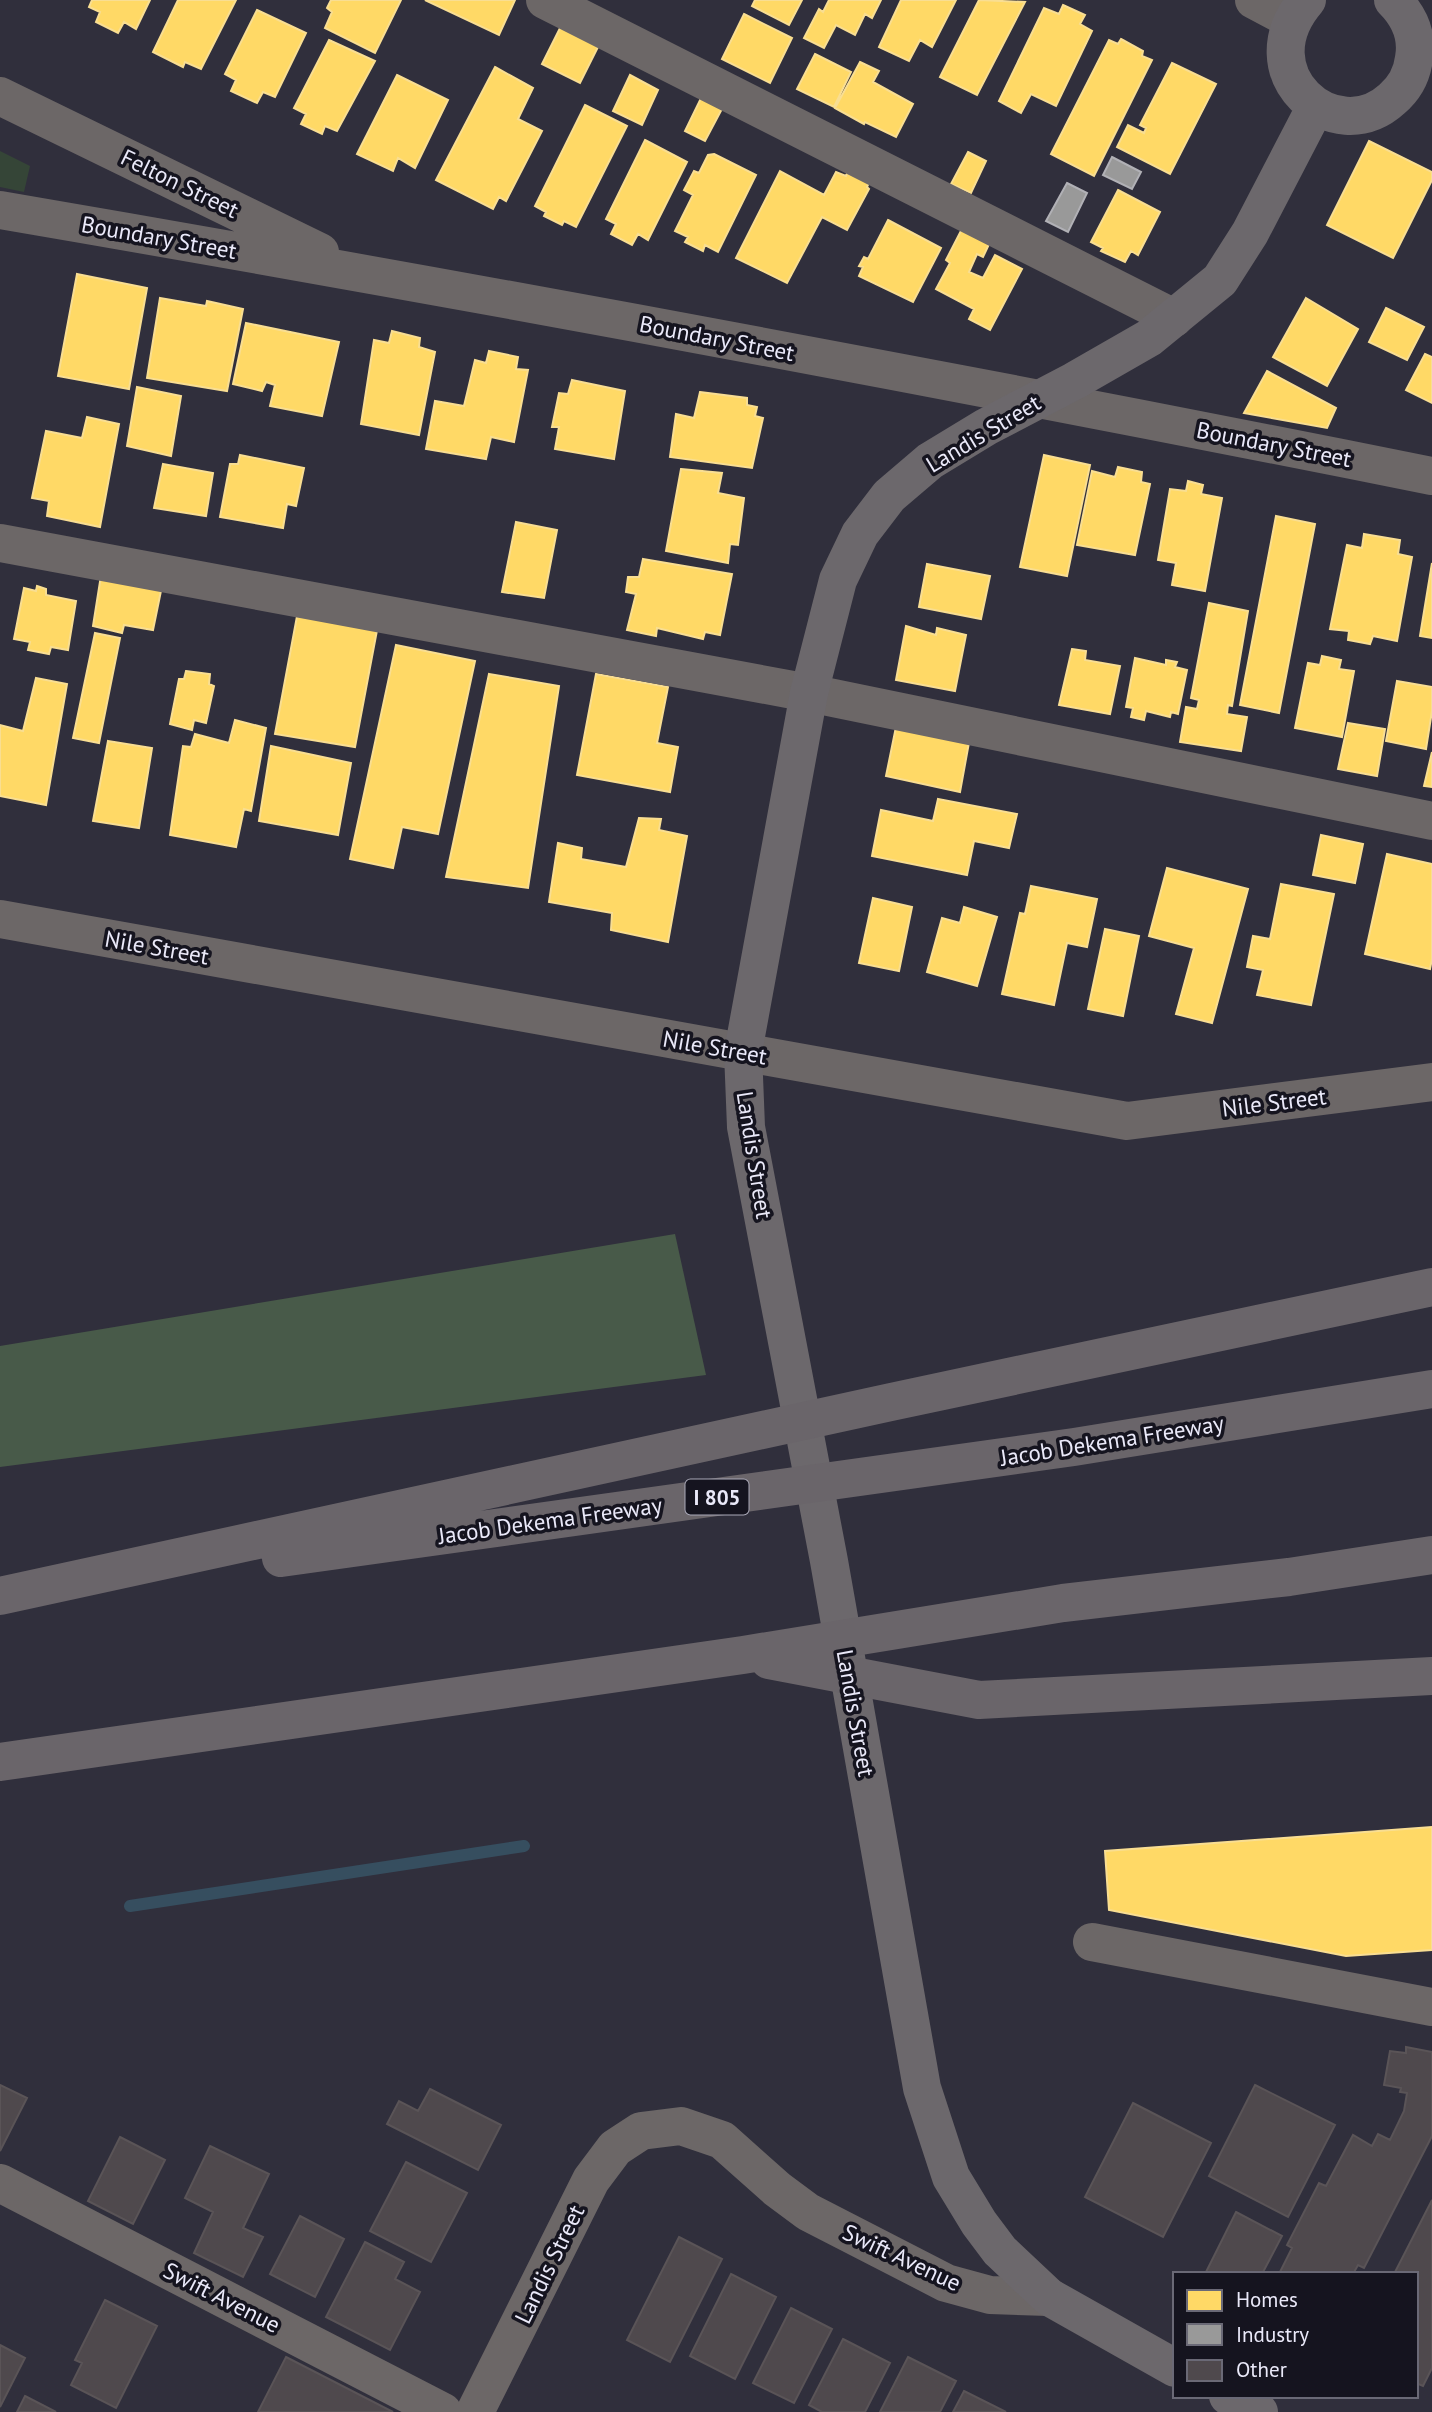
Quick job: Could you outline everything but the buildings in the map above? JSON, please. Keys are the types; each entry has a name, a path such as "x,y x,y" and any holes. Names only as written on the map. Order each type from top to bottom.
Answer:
{"highway":[{"path":"0,1596 878,1404 1432,1287"},
{"name":"Jacob Dekema Freeway","path":"0,1596 1074,1447 1432,1389"},
{"path":"0,1762 743,1655 1063,1603 1289,1577 1432,1555"},
{"path":"743,1655 979,1700 1432,1676"}],"main road":[{"path":"1299,10 1286,35 1284,56 1290,77 1303,96 1316,106 1342,115 1365,114 1385,105 1402,90 1421,83 1413,71 1416,48 1413,28 1393,0"},
{"name":"Landis Street","path":"1049,2297 1000,2250 951,2177 922,2088 830,1561 746,1127 743,1052 809,693 838,580 860,534 889,496 930,461 986,427 1149,338 1220,280 1250,233 1316,106"},
{"name":"Swift Avenue","path":"1049,2297 1173,2367"},
{"path":"1232,2398 1259,2412"}],"street":[{"path":"545,0 1174,318"},
{"path":"1254,0 1299,10"},
{"name":"Felton Street","path":"0,96 360,271"},
{"name":"Boundary Street","path":"0,210 360,271 1041,398 1432,476"},
{"path":"0,543 809,693 1432,821"},
{"name":"Nile Street","path":"0,919 1127,1121 1432,1082"},
{"path":"1093,1942 1432,2007"},
{"name":"Swift Avenue","path":"641,2131 681,2126 722,2140 777,2189 808,2212 946,2283 990,2295 1049,2297"},
{"name":"Landis Street","path":"475,2412 591,2180 615,2148 641,2131"},
{"name":"Swift Avenue","path":"0,2183 443,2412"}],"green space":[{"path":"0,151 30,166 24,192 0,187"},
{"path":"675,1234 706,1375 0,1467 0,1346"}],"waterway":[{"path":"130,1906 524,1846"}]}
